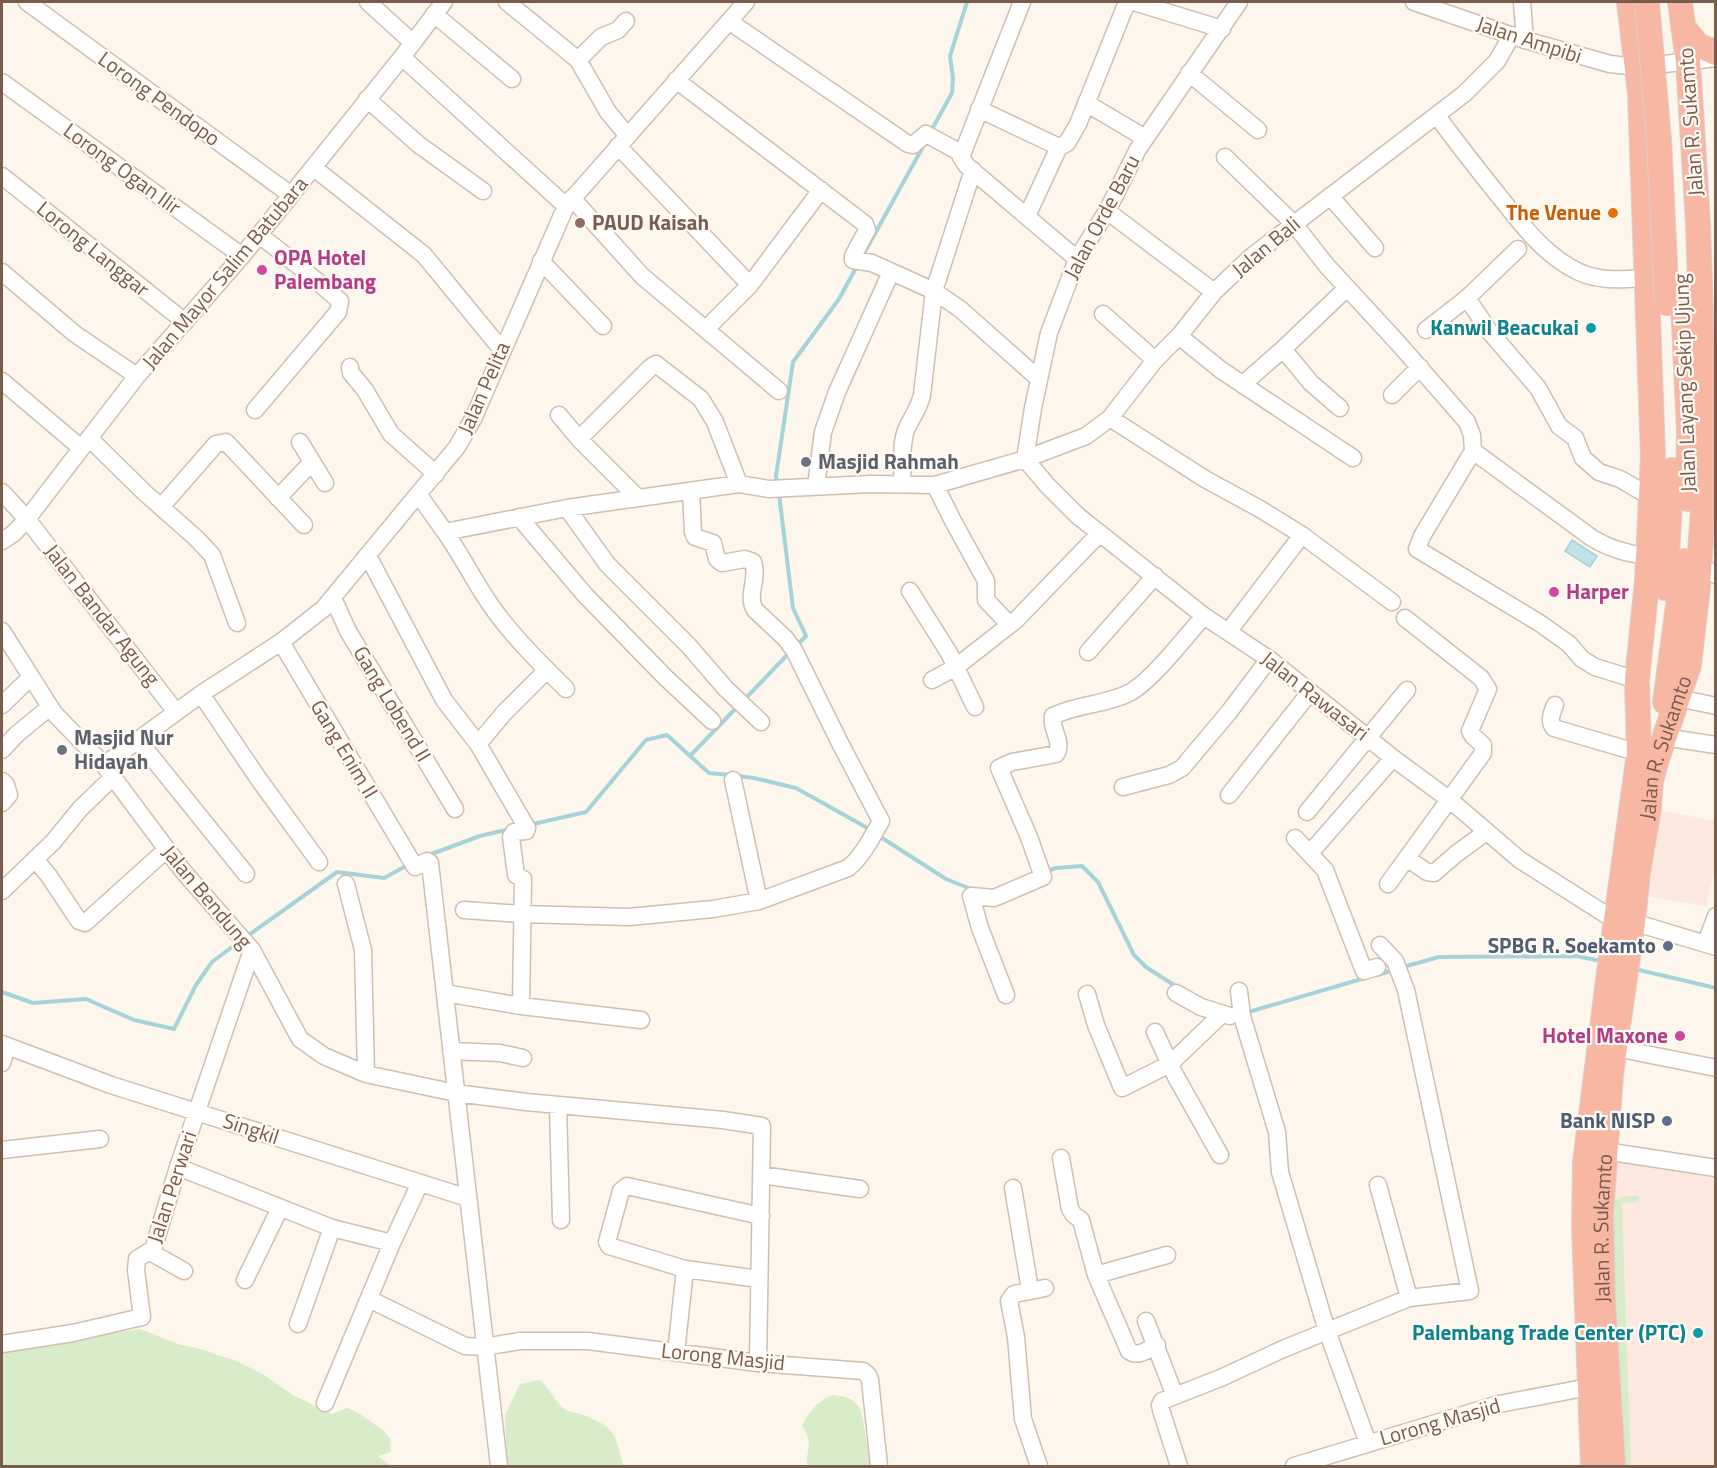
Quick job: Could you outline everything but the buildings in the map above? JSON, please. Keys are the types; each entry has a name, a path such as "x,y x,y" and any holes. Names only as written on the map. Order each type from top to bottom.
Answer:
{"highway":[{"path":"1635,5 1646,33 1661,39 1675,33 1677,11"},
{"name":"Jalan R. Sukamto","path":"1593,1467 1584,1185 1589,1124 1627,926 1647,758 1637,680 1648,556 1653,456 1635,5"},
{"name":"Jalan Layang Sekip Ujung","path":"1635,5 1659,140 1675,304"},
{"path":"1677,11 1698,45 1716,53"},
{"name":"Jalan R. Sukamto","path":"1647,758 1664,737 1689,666 1708,570 1711,448 1705,264 1692,132 1690,61 1677,11"},
{"name":"Jalan Layang Sekip Ujung","path":"1647,758 1666,582 1672,488 1677,11"},
{"path":"1690,89 1698,76 1716,60"},
{"path":"1641,129 1650,108 1663,97 1675,99 1683,109 1692,132"},
{"path":"1647,270 1652,252 1661,248 1689,248 1705,264"},
{"name":"Jalan R. Sukamto","path":"1613,1467 1601,1214 1616,1047 1616,987 1612,949 1627,926"}],"street":[{"name":"Lorong Pendopo","path":"27,2 291,195"},
{"path":"368,2 413,43"},
{"path":"507,2 578,60 623,140 750,285"},
{"name":"Jalan Pelita","path":"2,891 53,842 108,771 138,740 201,694 281,642 323,609 333,598 457,447 473,419 569,202 730,22 745,2"},
{"path":"1022,2 961,153 962,160 1077,259"},
{"path":"979,109 1059,147 1065,145 1071,138 1086,103 1126,2"},
{"path":"1134,2 1222,29"},
{"name":"Jalan Orde Baru","path":"1025,459 1049,333 1077,259 1107,211 1145,138 1239,2"},
{"name":"Jalan Ampibi","path":"1414,2 1610,64 1638,67 1716,60"},
{"path":"1519,37 1522,2"},
{"name":"Jalan Mayor Salim Batubara","path":"2,541 13,534 27,519 137,376 242,256 439,8"},
{"path":"439,8 512,79"},
{"path":"578,60 601,37 618,30 626,21"},
{"path":"730,22 908,144 912,145 931,135 961,153"},
{"name":"Jalan Bali","path":"445,532 567,508 739,484 775,489 816,486 935,485 1025,459 1086,436 1110,418 1155,360 1179,336 1214,292 1251,257 1437,116 1487,73 1505,50 1519,37"},
{"path":"402,57 569,202 642,276 779,391"},
{"path":"1190,73 1258,130"},
{"path":"676,80 867,226 852,258 934,291 960,309 1039,379"},
{"name":"Lorong Ogan Ilir","path":"2,82 242,256"},
{"path":"367,99 418,144 483,191"},
{"path":"1086,103 1145,138"},
{"path":"1437,116 1527,232 1549,252 1580,273 1596,277 1613,280 1647,270"},
{"path":"1027,216 1059,147"},
{"path":"1225,157 1294,224 1347,288 1467,422 1472,435 1473,451 1422,536 1418,549 1421,553 1541,624 1569,644 1582,659 1595,667 1637,680"},
{"path":"314,168 424,255 502,350"},
{"path":"902,484 904,438 919,408 922,395 934,291 973,170"},
{"name":"Lorong Langgar","path":"2,176 185,322"},
{"path":"706,329 750,285 821,190"},
{"path":"1330,196 1375,248"},
{"path":"1107,211 1214,292"},
{"path":"255,410 338,312 341,304 302,267 259,235"},
{"path":"1426,330 1467,298 1518,249"},
{"path":"542,261 603,326"},
{"path":"2,272 75,334 137,376"},
{"path":"816,486 823,432 837,392 891,272"},
{"path":"1243,384 1347,288"},
{"path":"1467,298 1489,331 1538,388 1556,422 1575,438 1583,458 1599,472 1620,479 1651,497"},
{"path":"1102,314 1155,360"},
{"path":"1179,336 1221,370 1353,458"},
{"path":"1283,349 1311,382 1340,408"},
{"path":"579,439 656,364 701,399 715,422 739,484"},
{"path":"350,367 351,373 365,390 391,434 436,474"},
{"path":"1392,395 1420,367"},
{"path":"2,381 85,443 196,538 212,555 237,623"},
{"path":"559,415 579,439 638,498"},
{"path":"1110,418 1205,479 1302,535 1392,602"},
{"path":"161,507 216,444 226,442 304,525"},
{"path":"300,442 326,483"},
{"path":"1473,451 1608,548 1648,556"},
{"name":"Jalan Rawasari","path":"1025,459 1054,493 1078,516 1204,616 1269,659 1393,758 1450,800 1520,860 1627,926 1711,945"},
{"path":"278,498 312,462"},
{"path":"935,485 952,521 986,581 986,600 1010,625"},
{"path":"464,910 522,914 638,916 731,907 759,901 848,868 877,828 840,743 794,650 751,605 755,569 753,562 745,559 722,563 717,558 713,543 695,537 691,491"},
{"name":"Jalan Bandar Agung","path":"2,492 27,519 176,712"},
{"path":"418,494 466,562 492,606 521,643 566,689"},
{"path":"567,508 607,564 688,645 726,689 761,722"},
{"path":"519,517 585,595 665,677 712,721"},
{"path":"932,680 956,667 1010,625 1100,533"},
{"path":"1228,632 1302,535"},
{"path":"368,556 444,700 478,744 524,822 526,831 514,832 512,837 516,876 523,879 522,1006"},
{"path":"1088,652 1155,576"},
{"path":"910,591 956,667 975,707"},
{"name":"Gang Lobend II","path":"333,598 348,632 455,809"},
{"path":"1006,995 980,928 971,896 994,898 1042,878 1042,876 1036,856 999,770 1000,766 1056,754 1059,744 1052,721 1053,716 1076,707 1110,700 1131,692 1158,667 1204,616"},
{"path":"1388,884 1483,753 1483,745 1470,731 1471,724 1488,689 1481,678 1405,618"},
{"name":"Jalan Bendung","path":"2,631 50,707 108,771 167,849 251,949 300,1040 324,1056 366,1074 456,1092 762,1126 761,1176"},
{"name":"Gang Enim II","path":"281,642 411,860 416,867 427,861 430,863 445,993"},
{"path":"1123,787 1169,775 1182,768 1269,659"},
{"path":"478,744 504,713 547,670"},
{"path":"2,705 31,677"},
{"path":"1307,812 1407,690"},
{"path":"1229,795 1310,692"},
{"path":"201,694 260,782 319,862"},
{"path":"1678,698 1716,706"},
{"path":"1555,705 1551,718 1554,728 1647,758"},
{"path":"2,750 17,734 50,707"},
{"path":"1664,737 1716,746"},
{"path":"138,740 246,874"},
{"path":"1310,853 1393,758"},
{"path":"733,780 759,901"},
{"path":"2,781 9,795 2,803"},
{"path":"1407,859 1427,872 1434,873 1486,832"},
{"path":"1295,838 1321,865 1328,877 1364,971 1377,967"},
{"path":"35,860 82,923 93,916 167,849"},
{"path":"346,884 363,950 366,1074"},
{"path":"1711,945 1716,916"},
{"path":"1179,1467 1160,1405 1162,1401 1409,1298 1470,1291 1406,990 1398,969 1380,945"},
{"name":"Jalan Perwari","path":"2,1344 73,1334 141,1318 136,1262 138,1257 148,1252 152,1253 178,1167 251,949"},
{"path":"499,1467 445,993 522,1006 641,1020"},
{"path":"1176,993 1221,1015"},
{"path":"1087,994 1096,1025 1121,1088 1170,1064 1221,1015 1241,1008 1276,1124 1280,1172 1327,1331 1368,1443"},
{"path":"1155,1032 1220,1155"},
{"path":"2,1063 4,1045"},
{"name":"Singkil","path":"4,1045 111,1085 468,1198"},
{"path":"1616,1047 1716,1068"},
{"path":"451,1051 500,1053 523,1058"},
{"path":"558,1105 561,1220"},
{"path":"2,1150 100,1139"},
{"path":"1605,1151 1716,1168"},
{"path":"1061,1158 1070,1209 1081,1220 1096,1275 1129,1351 1138,1354 1157,1345"},
{"path":"178,1167 332,1228 392,1244"},
{"path":"758,1363 761,1176 860,1189"},
{"path":"325,1403 420,1183"},
{"path":"1378,1185 1409,1298"},
{"path":"759,1279 685,1269 608,1244 607,1240 621,1191 629,1186 761,1216"},
{"path":"1013,1188 1038,1289 1014,1294 1009,1301 1016,1337 1022,1408 1027,1432 1039,1467"},
{"path":"244,1280 280,1208"},
{"path":"298,1324 332,1228"},
{"path":"152,1253 184,1271"},
{"path":"1096,1275 1167,1255"},
{"path":"676,1353 685,1269"},
{"name":"Lorong Masjid","path":"369,1299 459,1344 475,1348 519,1341 588,1341 758,1363 858,1369 866,1372 870,1380 879,1467"},
{"path":"1146,1321 1175,1396"},
{"name":"Lorong Masjid","path":"1294,1467 1499,1404 1589,1387"}],"shaded area":[{"path":"1655,809 1715,821 1715,868 1706,906 1642,895"},
{"path":"1613,1155 1715,1173 1715,1466 1619,1466"}],"green space":[{"path":"1639,1196 1639,1202 1622,1203 1631,1466 1618,1466 1611,1228 1614,1202 1618,1198"},
{"path":"140,1329 178,1344 239,1362 264,1375 293,1395 332,1414 347,1408 357,1412 384,1431 390,1439 391,1452 378,1456 392,1466 2,1466 2,1353 36,1344 59,1344 75,1339"},
{"path":"540,1380 563,1408 603,1424 613,1433 624,1466 507,1466 505,1415 520,1384"},
{"path":"832,1395 849,1398 858,1405 863,1417 870,1466 807,1466 809,1442 802,1426 814,1407"}],"water":[{"path":"1572,540 1597,556 1590,567 1565,551"}],"waterway":[{"path":"931,131 952,93 953,78 950,56 967,2"},
{"path":"862,257 924,145"},
{"path":"777,484 776,476 793,362 839,299 857,266"},
{"path":"779,494 793,608 806,636 797,645"},
{"path":"745,699 790,652"},
{"path":"690,756 738,706"},
{"path":"529,825 586,812 646,740 667,735 709,773 730,775"},
{"path":"738,776 796,788 871,830"},
{"path":"426,856 480,836 510,829"},
{"path":"879,836 946,879 971,889"},
{"path":"246,937 337,872 384,878 408,865"},
{"path":"1047,871 1082,866 1098,882 1134,955 1146,967 1177,987"},
{"path":"2,992 33,1003 86,999 134,1020 174,1029 196,985 212,962 240,941"},
{"path":"1403,967 1439,957 1576,956 1601,961"},
{"path":"1635,969 1716,988"},
{"path":"1378,975 1393,970"},
{"path":"1245,1013 1365,978"}],"place":[{"name":"The Venue","path":"1613,213"},
{"name":"PAUD Kaisah","path":"580,223"},
{"name":"OPA Hotel Palembang","path":"262,270"},
{"name":"Kanwil Beacukai","path":"1591,328"},
{"name":"Masjid Rahmah","path":"806,462"},
{"name":"Harper","path":"1554,592"},
{"name":"Masjid Nur Hidayah","path":"62,750"},
{"name":"SPBG R. Soekamto","path":"1668,946"},
{"name":"Hotel Maxone","path":"1680,1036"},
{"name":"Bank NISP","path":"1667,1121"},
{"name":"Palembang Trade Center (PTC)","path":"1698,1333"}]}
